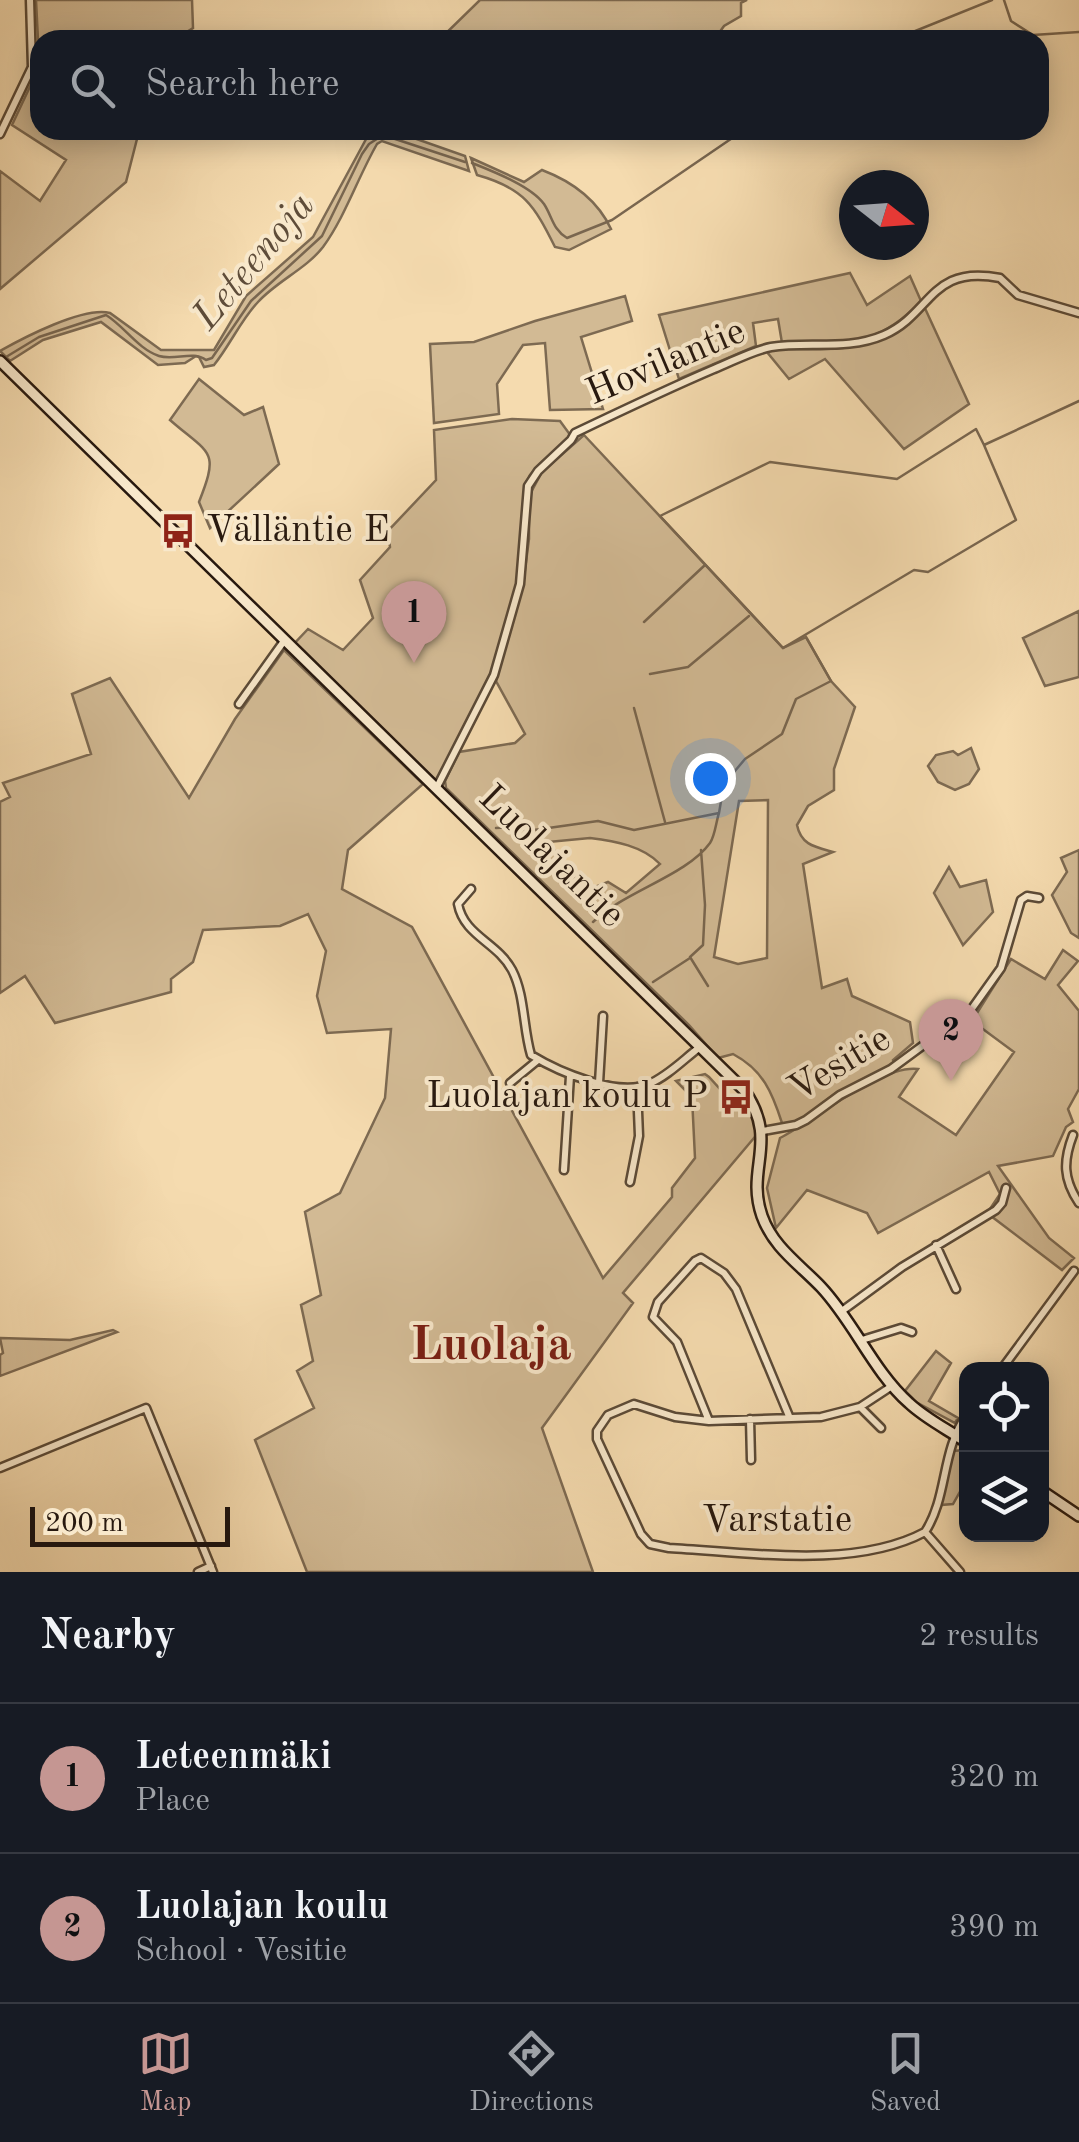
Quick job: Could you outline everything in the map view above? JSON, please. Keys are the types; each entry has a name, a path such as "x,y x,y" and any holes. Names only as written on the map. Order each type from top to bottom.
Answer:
{"main road":[{"name":"Luolajantie","path":"0,361 701,1046 744,1090 763,1131"},
{"path":"763,1131 757,1186 766,1226 781,1248 842,1311 892,1386 922,1414 959,1437"},
{"path":"1049,1496 1079,1516"}],"street":[{"path":"30,0 31,30"},
{"path":"0,134 30,72"},
{"name":"Hovilantie","path":"437,787 494,675 520,584 528,486 575,433 760,350 852,345 870,340 904,321 935,289 968,276 1000,278 1018,296 1079,313"},
{"path":"239,704 284,641"},
{"path":"471,889 458,904 460,913 465,926 494,948 514,974 535,1057 570,1076 637,1086 666,1073 701,1046"},
{"name":"Vesitie","path":"763,1131 796,1126 953,1026 1002,968 1021,900 1027,896 1039,898"},
{"path":"599,1082 603,1016"},
{"path":"510,1084 535,1057"},
{"path":"564,1170 570,1076"},
{"path":"630,1182 639,1136 637,1086"},
{"path":"1074,1134 1064,1158 1070,1188 1079,1203"},
{"path":"842,1311 936,1245 996,1210 1006,1188"},
{"path":"936,1245 956,1289"},
{"path":"789,1416 745,1305 724,1273 708,1260 694,1261 658,1302 652,1317 677,1342 709,1420 822,1416 860,1406 892,1386"},
{"path":"1007,1362 1074,1271"},
{"path":"862,1340 901,1328 912,1332"},
{"name":"Varstatie","path":"709,1420 676,1417 634,1404 608,1415 596,1431 641,1534 650,1544 820,1556 859,1552 925,1532"},
{"path":"860,1406 881,1428"},
{"path":"0,1468 146,1408 212,1569 198,1572"},
{"path":"750,1420 752,1460"},
{"path":"959,1427 940,1482 937,1507 925,1532 960,1572"}],"shaded area":[{"path":"36,0 192,0 193,28 190,30 38,30"},
{"path":"480,0 747,0 741,3 741,16 721,30 449,30"},
{"path":"30,87 30,137 12,125"},
{"path":"35,140 137,140 126,182 0,289 0,171 40,201 66,160"},
{"path":"366,140 419,140 465,156 469,171 382,141 377,144 323,247 258,302 214,365 204,367 196,356 185,363 158,365 101,322 43,340 10,361 0,351 54,324 99,312 110,313 161,350 214,350 246,296 313,237"},
{"path":"471,158 524,182 542,170 563,180 591,200 611,229 569,250 555,247 526,200 506,186 477,175"},
{"path":"850,273 867,305 910,276 921,301 889,328 858,340 782,343 778,319 753,323 756,346 679,379 659,315"},
{"path":"625,296 632,321 581,337 603,409 550,410 545,343 523,345 497,384 499,414 434,423 430,344 474,342"},
{"path":"923,304 969,404 904,449 825,359 789,379 767,352 865,344 896,328"},
{"path":"199,379 244,415 263,407 279,464 210,528 199,502 210,462 202,447 170,420"},
{"path":"512,419 560,421 571,436 530,475 525,485 518,584 491,676 436,781 292,646 308,629 343,650 373,618 360,580 390,547 388,531 436,480 434,430"},
{"path":"584,435 783,648 806,637 831,681 855,707 834,769 834,790 808,806 797,825 805,841 833,852 803,864 822,988 847,979 852,996 910,1022 913,1043 893,1060 895,1065 837,1092 789,1125 782,1123 770,1092 752,1067 733,1054 718,1058 446,788 445,781 459,752 515,743 525,734 496,681 523,585 529,496 542,472","holes":["768,800 767,958 738,964 714,957 739,801","590,838 637,849 660,864 626,893 608,882 585,891 548,842"]},
{"path":"1079,611 1079,677 1045,686 1023,638"},
{"path":"284,650 423,784 348,850 342,889 412,927 603,1278 672,1197 672,1188 695,1158 692,1097 676,1081 705,1074 730,1100 752,1113 759,1132 623,1293 633,1303 542,1428 593,1572 307,1572 255,1440 314,1408 297,1371 313,1361 301,1305 321,1295 305,1212 340,1193 385,1098 391,1029 327,1033 317,996 326,951 308,914 280,926 203,930 193,962 171,979 171,992 55,1023 25,976 0,993 0,802 10,797 3,783 91,754 72,694 110,678 189,798 235,719"},
{"path":"971,748 979,769 969,784 955,790 938,782 928,766 936,755 953,751 958,755"},
{"path":"1079,850 1079,938 1071,933 1052,895 1067,872 1061,858"},
{"path":"949,867 960,887 986,880 993,912 963,945 934,893"},
{"path":"1063,950 1078,961 1058,985 1079,1011 1079,1089 1068,1109 1073,1122 1066,1127 1053,1156 998,1166 1049,1238 1074,1258 1062,1270 988,1212 1000,1194 989,1172 878,1233 867,1213 807,1190 776,1228 767,1188 780,1138 867,1084 903,1070 918,1069 899,1097 956,1135 1014,1052 972,1021 1011,959 1045,979"},
{"path":"117,1332 0,1376 0,1338 70,1340"},
{"path":"936,1351 951,1363 929,1401 958,1418 955,1423 916,1402 905,1391"},
{"path":"959,1450 959,1493 953,1504 940,1505 953,1451"}],"waterway":[{"name":"Leteenoja","path":"918,30 992,0"},
{"name":"Leteenoja","path":"1004,0 1011,21 1025,30"},
{"name":"Leteenoja","path":"1049,34 1079,32"},
{"name":"Leteenoja","path":"6,357 39,337 106,315 159,356 212,358 251,301 322,236 362,154 375,140"},
{"name":"Leteenoja","path":"398,140 465,162"},
{"name":"Leteenoja","path":"472,163 538,197 567,238 612,220 729,140"},
{"path":"984,445 1016,520 928,572 914,570 783,648 660,516 770,462 897,479 976,429 984,445 1079,401"},
{"path":"644,622 705,565"},
{"path":"650,674 688,667 749,616"},
{"path":"496,828 518,827 527,831 598,821 634,830 719,813 724,784 745,759 782,734 796,699 831,681 807,639"},
{"path":"634,708 665,822"},
{"path":"593,922 699,855 712,840 719,813"},
{"path":"701,850 703,945 690,957 708,986"},
{"path":"653,982 690,958"}],"place":[{"name":"Välläntie E","path":"178,531"},
{"name":"Leteenmäki","path":"414,663"},
{"name":"Luolajan koulu","path":"951,1081"},
{"name":"Luolajan koulu P","path":"736,1097"}],"district":[{"name":"Luolaja","path":"491,1346"}]}
